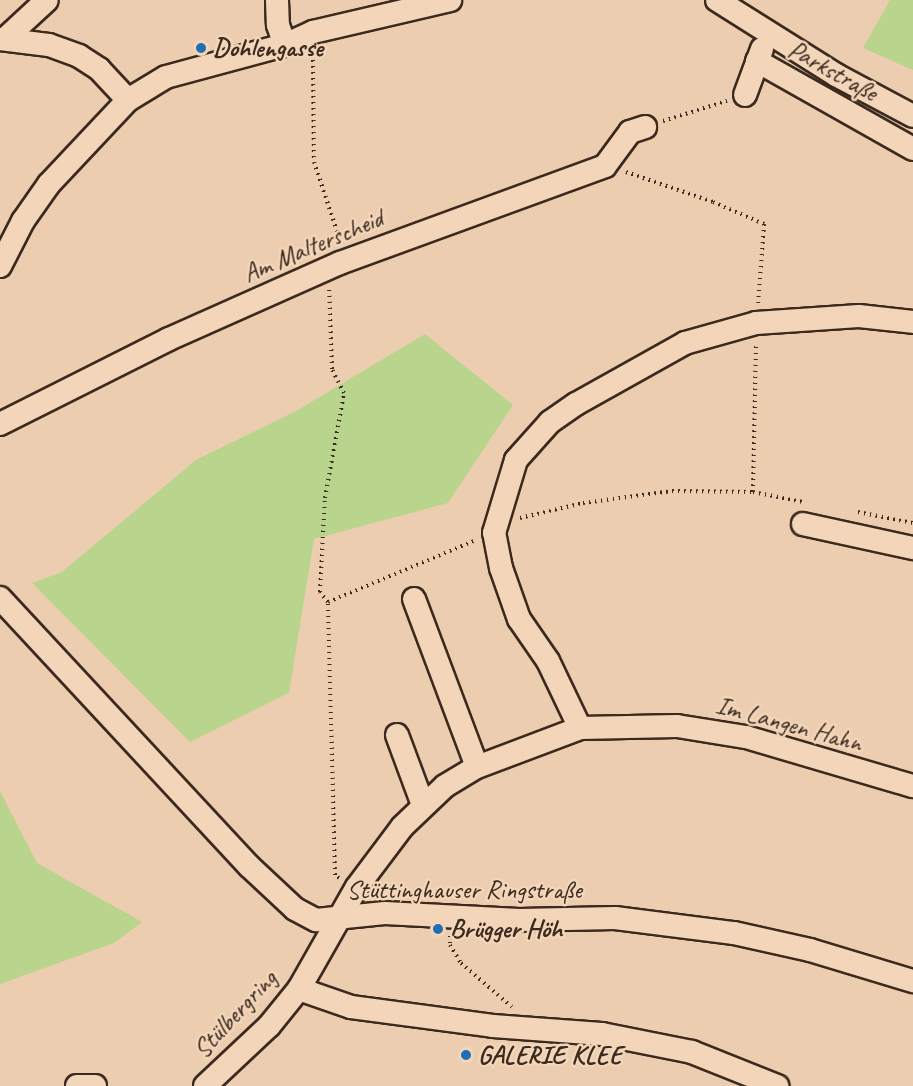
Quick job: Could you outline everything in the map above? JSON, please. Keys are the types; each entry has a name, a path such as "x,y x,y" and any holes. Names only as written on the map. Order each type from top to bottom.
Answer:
{"street":[{"path":"3,38 47,0"},
{"path":"277,0 278,25 285,45"},
{"path":"0,266 36,200 128,100 166,77 285,45 313,32 450,0"},
{"name":"Parkstraße","path":"717,0 768,34 913,116"},
{"name":"Parkstraße","path":"745,95 768,34"},
{"path":"3,38 49,45 79,56 99,69 128,100"},
{"name":"Parkstraße","path":"756,61 913,149"},
{"path":"605,166 630,132 645,127"},
{"name":"Am Malterscheid","path":"0,424 169,339 344,262 605,166"},
{"path":"580,728 548,662 519,619 501,568 495,526 516,460 550,422 685,343 756,323 859,316 913,322"},
{"path":"806,513 913,548"},
{"name":"Stüttinghauser Ringstraße","path":"0,598 249,866 295,909 316,920 385,913 519,921 615,918 734,933 810,950 913,981"},
{"path":"414,599 477,767"},
{"name":"Im Langen Hahn","path":"341,917 357,887 423,805 444,786 477,767 580,728 678,726 746,737 913,786"},
{"path":"397,735 423,805"},
{"name":"Stülbergring","path":"205,1086 269,1026 299,989 341,917"},
{"path":"299,989 324,1001 351,1007 493,1026 602,1034 681,1049 772,1084 797,1086"},
{"path":"77,1086 95,1086"}],"path":[{"path":"313,32 314,162 344,262 330,277 332,369 344,393 325,498 320,592 328,602 335,875 357,887"},
{"path":"645,127 745,95"},
{"path":"605,166 654,180 764,224 756,323 753,492"},
{"path":"328,602 495,526 583,503 672,490 753,492 806,513"},
{"path":"852,511 913,523"},
{"path":"450,945 474,975 509,1003"}],"green space":[{"path":"890,0 913,0 913,70 863,48"},
{"path":"425,334 513,405 448,503 314,539 289,693 190,742 32,583 62,572 196,460 296,411"},
{"path":"0,791 37,863 142,922 114,943 0,984"}],"place":[{"name":"Dohlengasse","path":"201,48"},
{"name":"Brügger Höh","path":"438,929"},
{"name":"GALERIE KLEE","path":"466,1055"}]}
